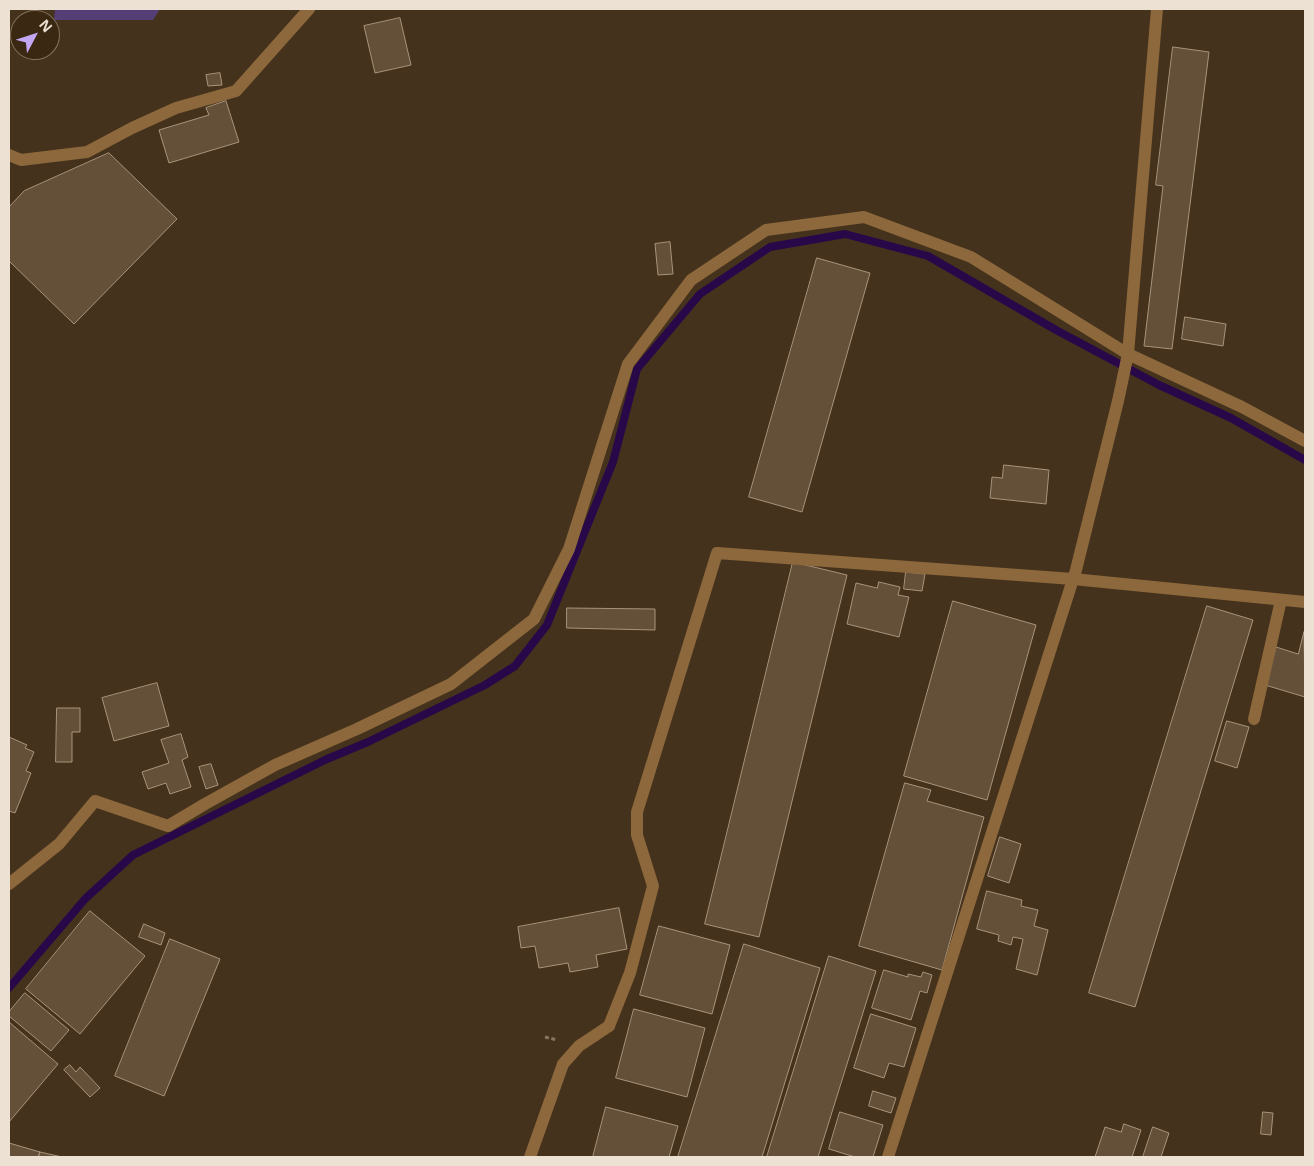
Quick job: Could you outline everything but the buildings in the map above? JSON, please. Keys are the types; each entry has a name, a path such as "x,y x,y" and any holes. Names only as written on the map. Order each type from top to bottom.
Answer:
{"street":[{"path":"9,155 21,160 87,152 132,128 176,108 236,91 310,9"},
{"path":"888,1157 1072,579 1118,401 1127,359 1157,9"},
{"path":"9,884 59,844 95,801 168,826 274,765 357,729 451,684 534,619 569,549 628,364 691,280 766,230 864,217 971,257 1127,359 1242,407 1305,441"},
{"path":"530,1157 563,1064 579,1046 609,1026 630,973 653,886 637,836 637,812 717,552 1072,579 1305,602"},
{"path":"1254,719 1281,600"}],"shaded area":[{"path":"160,9 153,20 60,20 60,10 55,10"}],"waterway":[{"path":"9,988 85,899 133,855 327,759 368,742 485,685 515,666 547,625 613,462 637,369 700,294 770,247 845,234 928,256 1056,330 1159,385 1231,418 1305,460"}]}
